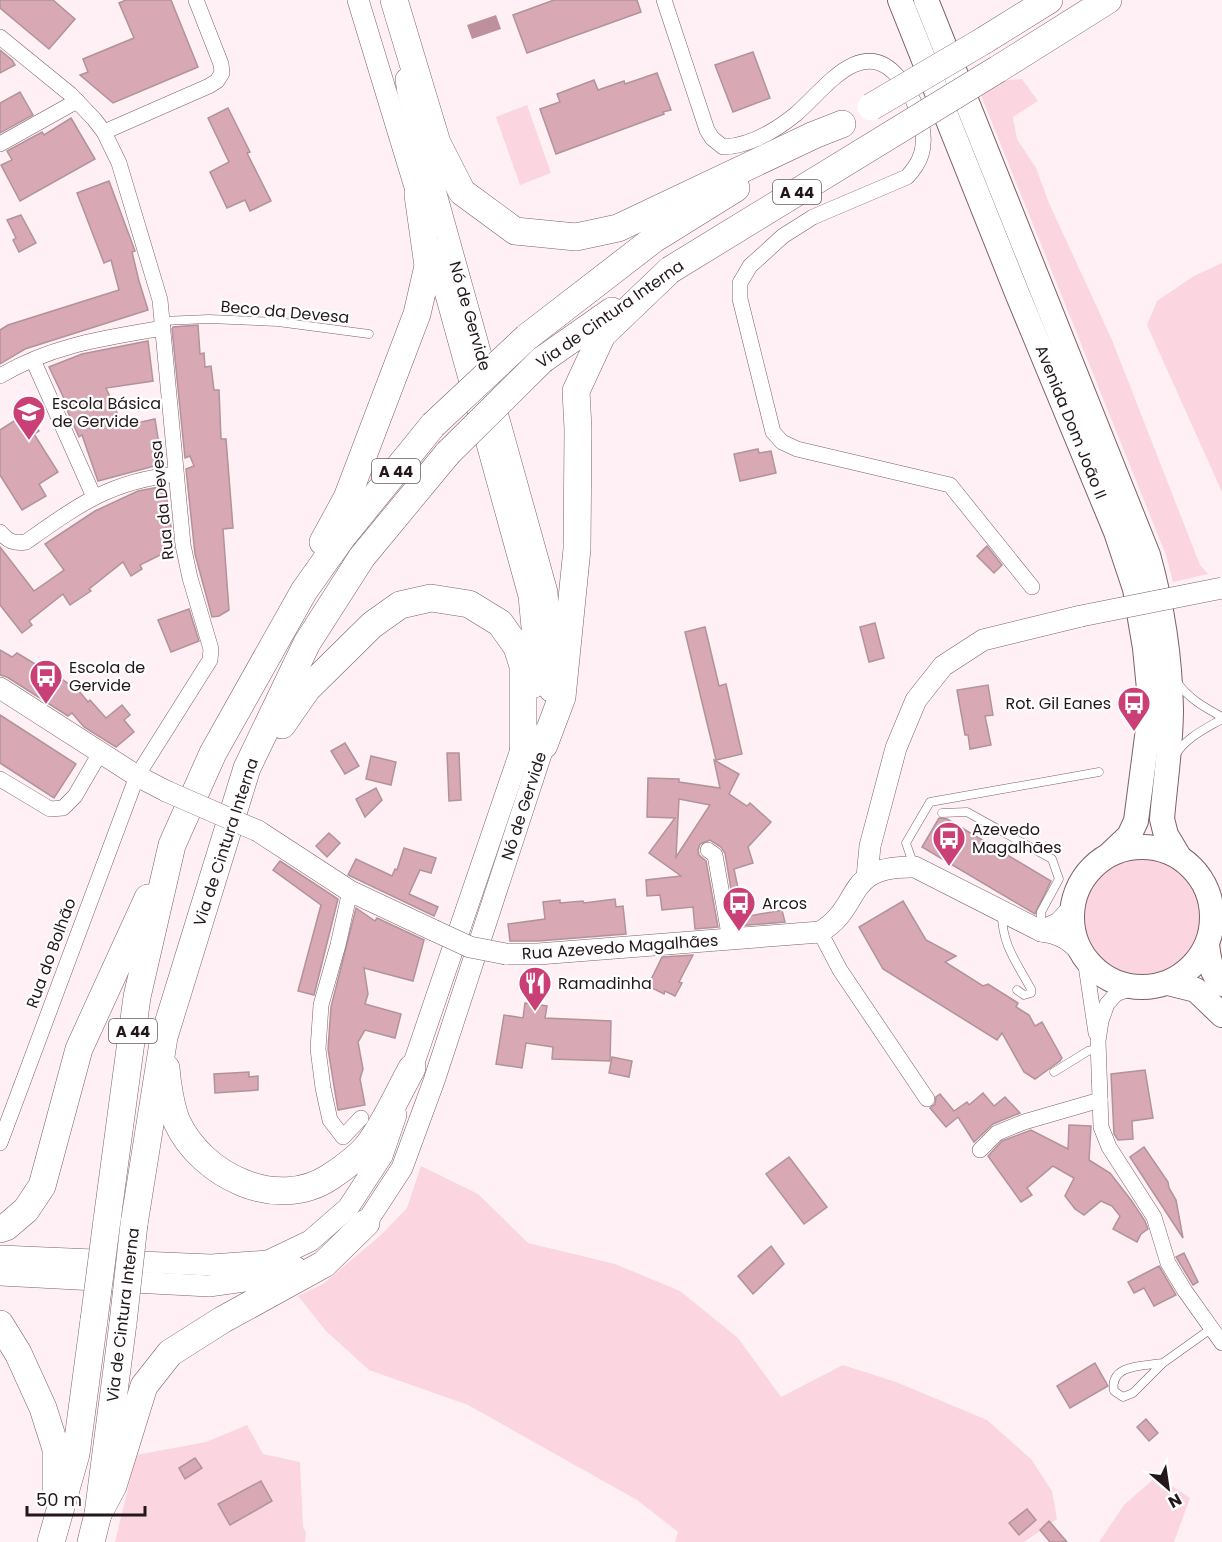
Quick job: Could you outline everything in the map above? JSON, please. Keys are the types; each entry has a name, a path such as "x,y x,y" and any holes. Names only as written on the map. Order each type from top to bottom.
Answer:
{"highway":[{"path":"393,0 437,143 462,192 514,231 576,237 618,228 814,135 842,124"},
{"name":"Via de Cintura Interna","path":"54,1531 76,1454 137,997 172,845 213,753 304,591 343,536 433,425 527,337 654,239 1049,0"},
{"name":"Via de Cintura Interna","path":"91,1541 98,1514 134,1224 164,1036 247,768 307,643 362,557 448,453 542,360 670,270 1108,0"},
{"path":"304,591 319,549 347,498 417,314 428,266 418,195"},
{"path":"533,745 562,697 577,549 576,391 602,335 670,270"},
{"path":"247,768 279,730 307,689 372,624 400,605 431,598 470,604 500,623 517,646 523,666 533,745"},
{"path":"0,1229 6,1227 26,1210 42,1186 79,1049 172,845"},
{"path":"164,1036 167,1077 176,1121 194,1150 226,1175 263,1190 297,1191 329,1178 348,1163 366,1148 412,1068"},
{"path":"98,1514 113,1486 144,1386 170,1353 222,1320 324,1264 366,1223"},
{"path":"0,1324 18,1353 39,1399 56,1449 54,1531"}],"main road":[{"name":"Nó de Gervide","path":"0,1256 210,1265 268,1261 310,1241 348,1208 382,1156 412,1068 533,745 536,669 529,596 418,195 358,0"},
{"name":"Nó de Gervide","path":"0,1275 209,1286 274,1277 320,1256 366,1223 402,1168 434,1081 533,745 552,669 547,592 408,93 393,0"},
{"name":"Avenida Dom João II","path":"900,0 1017,293 1116,532 1135,589 1146,648 1150,699 1148,729 1136,821 1129,837 1110,854"},
{"name":"Avenida Dom João II","path":"926,0 1148,555 1165,625 1169,671 1171,712 1162,819 1166,835 1178,855"},
{"path":"867,877 870,846 896,748 916,700 943,666 983,640 1081,616 1222,588"},
{"name":"Rua Azevedo Magalhães","path":"0,688 137,776 258,831 350,891 470,947 506,954 538,954 820,932"},
{"path":"820,932 837,918 867,877 881,869 895,866 915,867 1002,913 1041,931 1069,939 1083,955 1099,972 1115,982 1134,987 1156,986 1168,983 1192,968 1207,945 1212,932 1213,910 1207,888 1195,870 1178,855 1161,849 1144,846 1127,848 1110,854 1092,868 1079,887 1072,909 1073,930 1083,955"},
{"path":"1041,931 1059,923 1072,909"},
{"path":"1207,945 1209,963 1216,978 1222,984"},
{"path":"1168,983 1196,990 1222,1016"}],"street":[{"path":"104,132 209,87 217,81 222,73 221,64 195,0"},
{"path":"664,0 707,130 712,138 723,147 739,146 764,135 796,114 836,75 859,62 877,62 892,70 909,91 916,104 923,129 923,151 917,165 907,177 813,217 783,236 750,266 740,283 740,298 773,432 782,442 797,448 950,485 1032,587"},
{"name":"Rua da Devesa","path":"0,37 77,101 104,132 119,163 160,300 183,545 190,578 211,649 210,660 137,776"},
{"path":"0,144 77,101"},
{"path":"0,376 33,360 80,342 163,324"},
{"path":"33,360 94,497"},
{"path":"0,532 7,540 17,543 26,542 81,503 94,497 129,482 176,474"},
{"path":"0,779 50,809 63,808 75,796 100,753"},
{"name":"Rua do Bolhão","path":"0,1143 137,776"},
{"path":"708,850 715,855 730,940"},
{"path":"350,891 321,1005 318,1049 330,1120 343,1137 361,1118"},
{"path":"820,932 840,970 927,1099"},
{"path":"1083,955 1098,1045 1101,1127 1109,1147 1154,1217 1168,1263 1222,1343"},
{"path":"1098,1045 1107,1004 1116,994 1134,987"},
{"path":"980,1150 997,1134 1024,1122 1100,1100"}],"lane":[{"name":"Beco da Devesa","path":"163,324 209,319 278,322 369,334"},
{"path":"1166,771 1181,745 1222,718 1199,705 1185,693 1169,671"},
{"path":"915,867 906,843 930,802 1099,772"},
{"path":"942,813 967,812 1052,859 1059,879 1041,912 1041,931"},
{"path":"1002,913 1002,931 1006,943 1031,993 1024,995 1017,990"},
{"path":"1054,1072 1098,1045"},
{"path":"1163,1363 1123,1370 1116,1374 1112,1383 1114,1391 1123,1397 1133,1393 1163,1363 1212,1328"}],"shaded area":[{"path":"496,15 501,29 472,39 467,25"},
{"path":"1022,79 1038,101 1013,117 1017,139 1036,168 1049,203 1112,340 1200,565 1208,574 1173,582 1166,555 981,95 1007,80"},
{"path":"527,105 551,173 520,185 496,117"},
{"path":"1222,263 1222,492 1147,325 1157,301 1194,276"},
{"path":"1142,858 1164,863 1183,875 1195,894 1200,916 1195,938 1183,957 1164,969 1142,974 1120,969 1101,957 1089,938 1084,916 1089,894 1101,875 1120,863"},
{"path":"421,1166 478,1194 528,1243 615,1264 680,1291 738,1338 781,1397 843,1365 896,1382 987,1420 1031,1459 1052,1491 1057,1519 1024,1542 675,1542 678,1532 637,1500 468,1405 369,1370 326,1331 298,1296 323,1284 381,1235 407,1208"},
{"path":"247,1425 263,1454 300,1462 305,1542 115,1542 136,1455 206,1442"},
{"path":"1157,1476 1190,1498 1174,1542 1099,1542 1124,1505"}],"building":[{"path":"0,0 53,0 75,19 49,49 0,8"},
{"path":"126,0 171,0 198,67 113,103 80,75 88,72 83,59 134,38 119,3"},
{"path":"554,0 637,0 641,12 527,53 513,15"},
{"path":"0,50 15,65 0,73"},
{"path":"753,52 770,98 733,112 715,65"},
{"path":"657,73 671,110 556,154 540,109 560,102 557,94 594,80 598,90"},
{"path":"20,92 33,115 0,133 0,103"},
{"path":"228,108 271,201 250,211 245,200 227,208 210,172 229,162 208,118"},
{"path":"71,118 95,159 20,201 1,165 12,160 7,151 42,132 44,135"},
{"path":"109,181 135,251 132,252 148,310 25,349 0,364 0,330 8,325 119,290 111,260 104,263 77,193"},
{"path":"21,215 36,243 19,252 13,240 16,238 7,220"},
{"path":"198,325 200,354 204,353 205,367 211,366 214,390 219,390 221,439 226,439 233,528 223,529 229,610 212,617 195,554 186,469 194,466 190,456 185,458 172,329 173,327"},
{"path":"148,341 153,381 106,388 123,426 155,419 162,464 98,481 82,435 79,437 67,410 69,409 49,367 82,354"},
{"path":"28,412 39,431 34,434 58,472 39,484 46,496 22,510 0,475 0,430"},
{"path":"758,449 759,453 771,451 776,473 740,481 734,454"},
{"path":"165,486 174,548 140,565 142,569 131,576 123,562 89,589 91,591 70,605 63,594 29,621 32,625 22,633 0,605 0,547 34,591 64,570 45,544 95,511 138,491"},
{"path":"987,546 1002,565 994,573 977,556"},
{"path":"189,609 199,641 171,652 158,620"},
{"path":"875,623 884,658 869,662 860,627"},
{"path":"705,627 719,686 726,684 742,754 716,760 685,632"},
{"path":"0,650 12,657 17,653 45,670 49,667 56,675 79,691 88,702 90,700 106,718 122,705 130,715 124,720 134,732 116,747 84,727 72,713 68,716 7,677 0,675"},
{"path":"988,685 993,715 985,716 991,745 970,749 968,735 965,735 957,690"},
{"path":"0,715 76,764 54,798 0,763"},
{"path":"345,743 359,766 345,774 331,751"},
{"path":"447,753 459,753 461,800 449,801"},
{"path":"371,756 396,762 391,785 366,779"},
{"path":"714,760 739,774 729,794 747,806 750,803 771,822 748,847 753,863 734,869 744,917 782,910 785,922 737,926 725,853 721,847 710,840 700,844 698,850 699,855 706,861 718,927 695,929 693,907 662,910 660,895 647,896 646,880 681,876 649,853 675,818 647,817 648,778 679,779 679,782 720,788","holes":["679,799 710,805 676,857"]},
{"path":"376,788 382,800 365,817 356,799"},
{"path":"939,818 947,819 1051,881 1035,914 922,847"},
{"path":"329,833 340,843 327,857 316,846"},
{"path":"404,848 436,858 431,873 420,870 409,894 438,907 434,916 348,875 356,859 392,876 395,869 397,870"},
{"path":"280,861 338,899 314,995 298,991 321,905 273,870"},
{"path":"615,899 616,907 623,906 626,934 510,941 508,924 545,919 543,902 560,900 560,903 583,901 584,903"},
{"path":"903,901 926,940 956,956 945,962 983,986 988,984 1018,1003 1016,1007 1029,1015 1035,1026 1042,1022 1062,1058 1060,1061 1035,1079 1024,1072 1002,1033 997,1040 883,969 859,927"},
{"path":"356,908 375,921 377,918 424,940 413,981 364,968 368,994 365,1004 401,1014 395,1038 365,1030 358,1042 363,1069 360,1079 365,1105 338,1110 328,1049 331,1007"},
{"path":"693,955 679,982 682,983 675,996 665,991 664,994 648,986 662,957"},
{"path":"525,1003 547,1006 545,1018 611,1021 610,1061 552,1059 553,1047 526,1043 522,1068 496,1064 504,1015 523,1018"},
{"path":"612,1057 632,1061 629,1077 609,1073"},
{"path":"1145,1070 1153,1118 1132,1121 1133,1139 1118,1140 1114,1134 1111,1074"},
{"path":"249,1072 249,1077 258,1076 258,1090 215,1093 214,1074"},
{"path":"983,1093 994,1106 1005,1097 1020,1113 993,1124 974,1142 958,1117 946,1127 930,1108 940,1094 954,1111 967,1102 969,1105"},
{"path":"1069,1125 1091,1126 1089,1160 1110,1173 1145,1221 1148,1229 1141,1234 1137,1242 1113,1229 1120,1216 1112,1206 1101,1201 1084,1215 1075,1209 1065,1196 1074,1178 1053,1166 1027,1188 1032,1195 1021,1202 988,1156 1002,1141 1031,1130 1068,1149"},
{"path":"1144,1147 1168,1182 1176,1200 1183,1238 1130,1157"},
{"path":"789,1157 827,1207 804,1224 766,1174"},
{"path":"771,1246 784,1264 753,1294 738,1276"},
{"path":"1184,1253 1198,1282 1193,1285 1176,1257"},
{"path":"1159,1266 1176,1295 1154,1306 1144,1288 1134,1293 1128,1282"},
{"path":"1095,1363 1108,1386 1070,1408 1057,1386"},
{"path":"1146,1419 1158,1433 1149,1441 1137,1427"},
{"path":"195,1458 202,1468 185,1479 179,1468"},
{"path":"261,1481 272,1501 230,1525 218,1504"},
{"path":"1027,1509 1036,1520 1019,1535 1009,1523"},
{"path":"1049,1521 1067,1542 1050,1542 1040,1530"}],"place":[{"name":"Escola Básica de Gervide","path":"29,441"},
{"name":"Escola de Gervide","path":"46,705"},
{"name":"Rot. Gil Eanes","path":"1134,732"},
{"name":"Azevedo Magalhães","path":"949,867"},
{"name":"Arcos","path":"739,932"},
{"name":"Ramadinha","path":"535,1012"}]}
